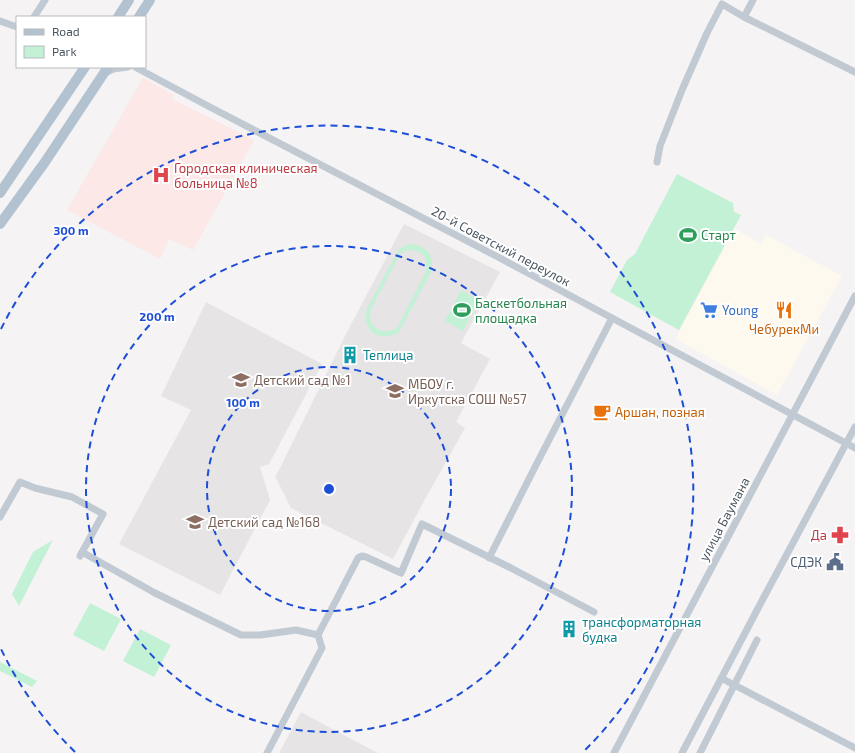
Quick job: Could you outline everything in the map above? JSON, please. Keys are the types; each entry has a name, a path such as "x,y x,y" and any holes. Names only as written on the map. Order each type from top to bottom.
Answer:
{"main road":[{"path":"119,16 129,0"},
{"path":"140,16 150,0"},
{"path":"0,193 84,68"},
{"path":"0,224 46,162 105,71"}],"street":[{"path":"35,16 45,0"},
{"path":"744,17 753,0"},
{"path":"657,162 660,146 682,90 707,33 723,2 744,17 855,72"},
{"path":"0,21 16,27"},
{"name":"20-й Советский переулок","path":"137,68 498,257 855,448"},
{"name":"улица Баумана","path":"614,753 855,296"},
{"path":"489,558 534,467 612,318"},
{"path":"682,753 855,427"},
{"path":"0,517 20,482 35,488 72,498 103,514 81,554 154,593 241,635 260,635 296,630 318,636"},
{"path":"267,753 322,648 318,636 358,558 362,556 366,557 401,573 422,524 511,568 594,612"},
{"path":"700,753 757,640"},
{"path":"721,678 855,748"}],"shaded area":[{"name":"Городская клиническая больница №8","path":"143,78 174,95 172,99 254,140 193,250 169,239 160,259 67,210"},
{"name":"МБОУ г. Иркутска СОШ №57","path":"404,224 500,272 461,343 490,359 456,422 465,428 393,559 291,508 275,476 346,334"},
{"path":"735,229 761,244 766,235 842,276 777,395 675,339"},
{"path":"206,302 322,364 269,464 260,467 270,500 220,595 119,544 191,410 161,396"},
{"path":"301,712 353,740 378,753 279,753"}],"green space":[{"name":"Старт","path":"677,174 733,203 734,212 741,215 679,330 610,292 627,260 635,254"},
{"path":"411,244 426,249 432,261 431,272 399,332 384,336 378,335 373,333 369,328 366,316 367,308 399,249","holes":["405,251 415,251 424,256 426,260 426,272 397,328 385,331 380,330 373,325 370,315 371,309 400,254"]},
{"name":"Баскетбольная площадка","path":"461,290 479,300 463,331 445,321"},
{"path":"53,540 19,606 12,594 33,552"},
{"path":"90,603 121,619 104,651 73,635"},
{"path":"140,629 171,645 154,677 123,661"},
{"path":"0,662 37,681 32,687 0,671"}],"place":[{"name":"Городская клиническая больница №8","path":"161,175"},
{"name":"Старт","path":"688,235"},
{"name":"Баскетбольная площадка","path":"462,310"},
{"name":"Young","path":"709,310"},
{"name":"ЧебурекМи","path":"784,310"},
{"name":"Теплица","path":"350,355"},
{"name":"Детский сад №1","path":"241,380"},
{"name":"МБОУ г. Иркутска СОШ №57","path":"395,391"},
{"name":"Аршан, позная","path":"602,412"},
{"name":"Детский сад №168","path":"195,522"},
{"name":"Да","path":"840,535"},
{"name":"СДЭК","path":"835,562"},
{"name":"трансформаторная будка","path":"569,629"}]}
